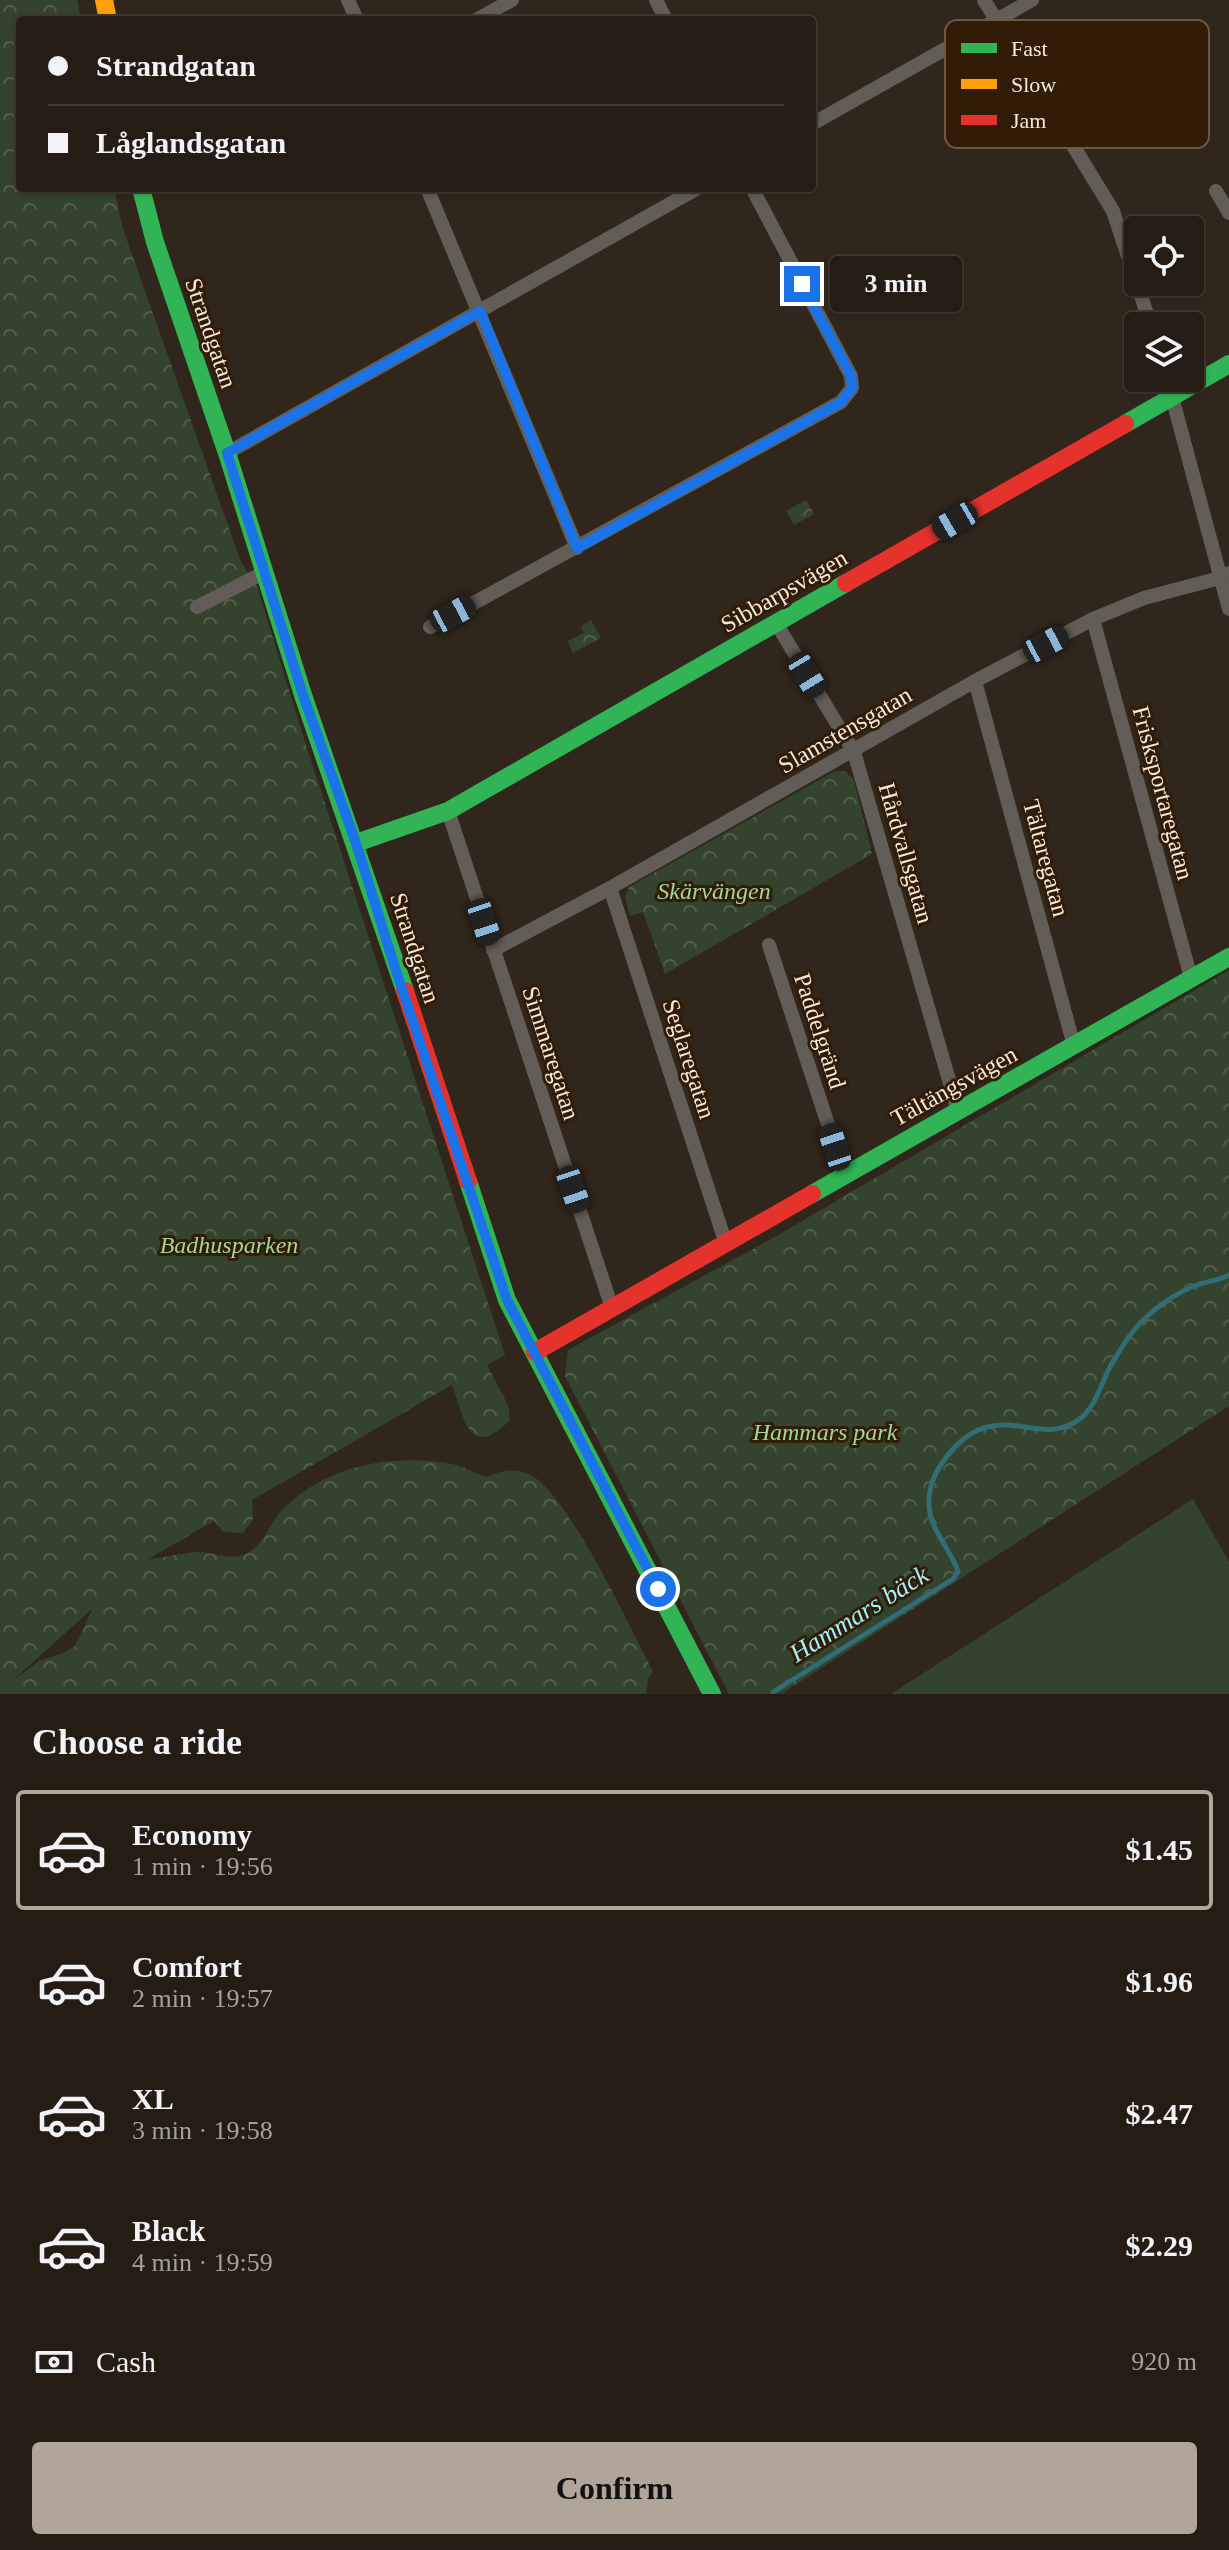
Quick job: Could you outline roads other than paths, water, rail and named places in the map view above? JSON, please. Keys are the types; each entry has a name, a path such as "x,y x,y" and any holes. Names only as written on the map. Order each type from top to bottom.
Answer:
{"street":[{"path":"483,16 512,0"},
{"path":"984,0 996,20 1032,0"},
{"path":"816,122 945,49"},
{"path":"1074,148 1113,211 1146,312"},
{"path":"1216,191 1229,213"},
{"name":"Strandgatan","path":"142,192 155,242 227,453 263,573 507,1300 712,1694"},
{"path":"429,192 577,548"},
{"path":"227,453 691,192"},
{"path":"430,627 841,402 852,388 851,376 754,192"},
{"name":"Sibbarpsvägen","path":"1204,374 1229,364"},
{"name":"Sibbarpsvägen","path":"356,843 448,811 776,623 1161,392"},
{"path":"1170,392 1225,575 1229,609"},
{"path":"197,607 263,573"},
{"name":"Slamstensgatan","path":"493,950 854,752 975,681 1093,619 1144,598 1225,575"},
{"name":"Frisksportaregatan","path":"1093,619 1191,978"},
{"name":"Hårdvallsgatan","path":"776,623 854,752 958,1111"},
{"name":"Tältaregatan","path":"975,681 1074,1046"},
{"name":"Simmaregatan","path":"448,811 612,1308"},
{"name":"Seglaregatan","path":"610,888 726,1244"},
{"name":"Paddelgränd","path":"769,945 845,1176"},
{"name":"Tältängsvägen","path":"535,1352 1229,957"}],"waterway":[{"name":"Hammars bäck","path":"773,1692 953,1579 958,1572 935,1529 929,1499 940,1466 957,1445 987,1427 1012,1425 1058,1429 1081,1418 1095,1400 1119,1351 1141,1322 1164,1302 1182,1292 1229,1275"}],"park label":[{"name":"Skärvängen","path":"714,891"},
{"name":"Badhusparken","path":"229,1245"},
{"name":"Hammars park","path":"825,1432"}]}
